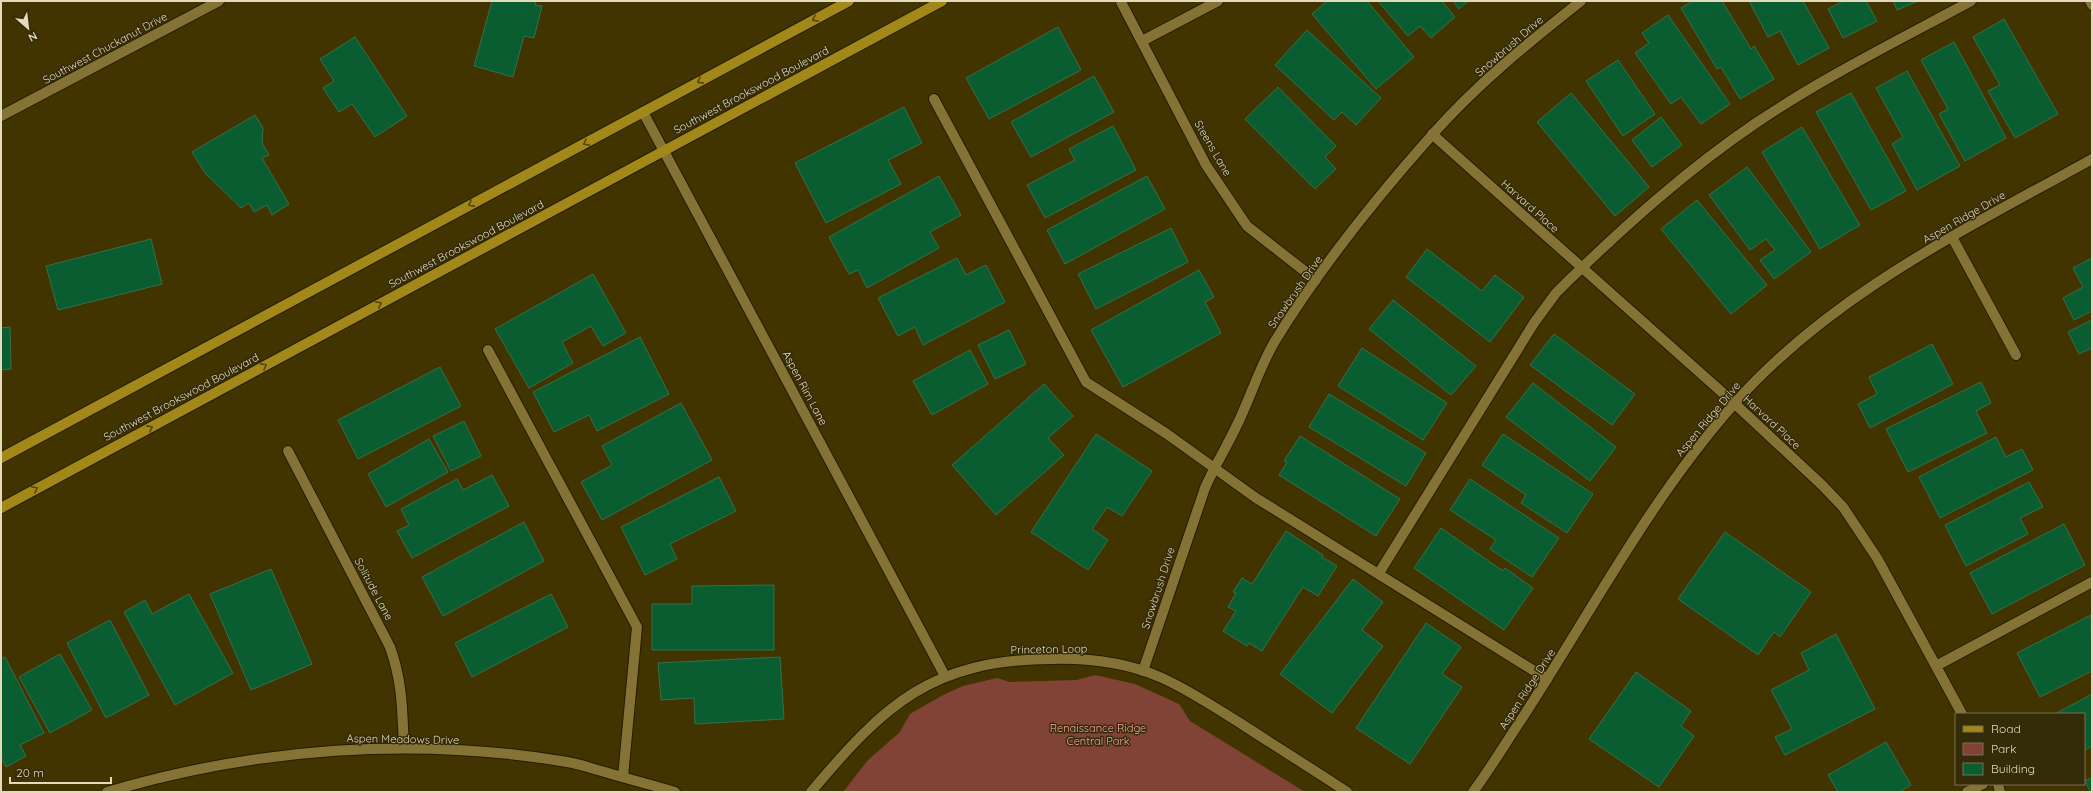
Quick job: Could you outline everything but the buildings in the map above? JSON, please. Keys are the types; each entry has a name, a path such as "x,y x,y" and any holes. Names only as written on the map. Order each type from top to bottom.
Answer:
{"main road":[{"path":"1,458 849,1"},
{"name":"Southwest Brookswood Boulevard","path":"1,508 942,1"}],"street":[{"name":"Southwest Chuckanut Drive","path":"1,116 219,1"},
{"path":"1142,41 1218,1"},
{"name":"Snowbrush Drive","path":"1143,671 1195,514 1213,468 1236,428 1274,343 1316,280 1432,134 1479,88 1537,36 1581,1"},
{"path":"1378,573 1534,323 1556,293 1669,189 1750,127 1795,98 1971,1"},
{"path":"2090,1 2092,5"},
{"name":"Steens Lane","path":"1121,2 1206,165 1247,226 1316,280"},
{"path":"934,98 1086,382 1167,434 1256,498 1547,679"},
{"name":"Aspen Rim Lane","path":"643,112 945,676"},
{"name":"Harvard Place","path":"1432,134 1734,403 1843,507 1877,558 1961,713"},
{"name":"Aspen Ridge Drive","path":"1473,792 1547,679 1668,488 1734,403 1776,361 1818,324 1882,279 1952,237 2092,159"},
{"path":"1952,237 2016,355"},
{"path":"488,350 637,627 623,777"},
{"name":"Solitude Lane","path":"288,450 390,647 402,694 404,748"},
{"path":"1936,666 2092,582"},
{"name":"Princeton Loop","path":"811,792 847,749 883,714 910,694 945,676 1006,661 1036,659 1095,660 1143,671 1162,678 1194,694 1347,792"},
{"name":"Aspen Meadows Drive","path":"107,792 173,774 237,761 316,752 404,748 486,752 569,762 675,792"},
{"path":"1968,792 1981,785"}],"green space":[{"name":"Renaissance Ridge Central Park","path":"1095,675 1135,684 1179,704 1190,721 1305,792 843,792 868,760 899,733 910,714 943,695 963,686 997,678 1010,682 1077,680"}]}
